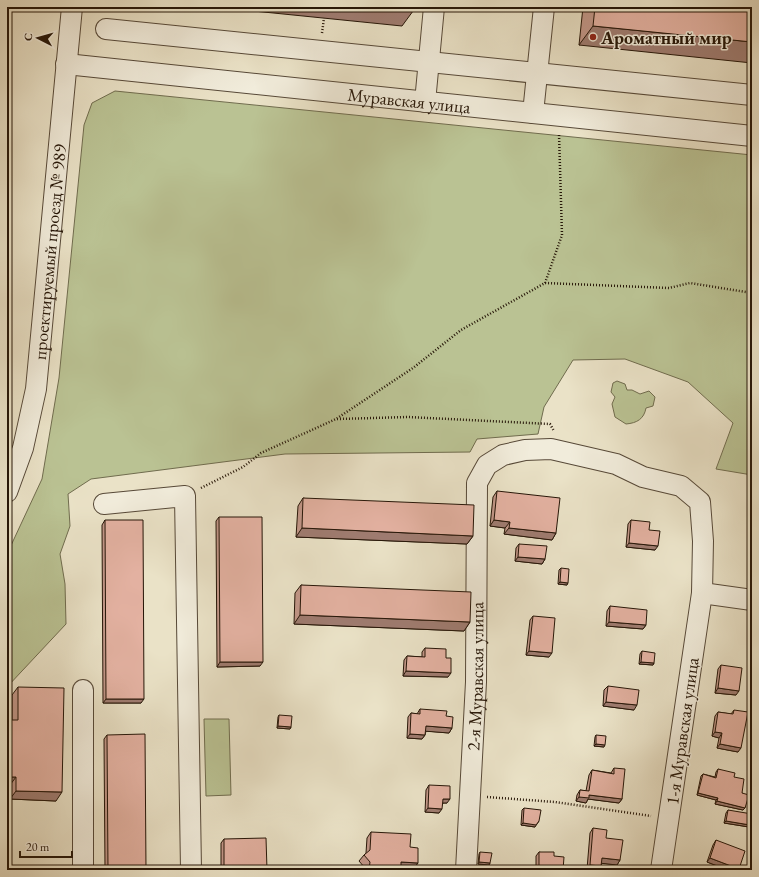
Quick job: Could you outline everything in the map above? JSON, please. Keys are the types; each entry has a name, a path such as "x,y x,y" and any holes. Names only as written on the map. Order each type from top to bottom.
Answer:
{"street":[{"name":"проектируемый проезд № 989","path":"7,492 23,448 36,389 72,7"},
{"path":"425,102 434,7"},
{"path":"533,113 544,7"},
{"path":"106,29 752,95"},
{"name":"Муравская улица","path":"66,64 752,136"},
{"name":"2-я Муравская улица","path":"466,870 476,682 477,483 487,465 504,455 525,450 551,449 568,452"},
{"name":"1-я Муравская улица","path":"568,452 616,464 643,477 681,486 700,502 703,540 702,593 661,870"},
{"path":"104,504 185,496 191,870"},
{"path":"702,593 752,600"},
{"path":"83,690 83,870"}],"path":[{"path":"545,283 562,235 559,132"},
{"path":"185,496 243,468 261,453 336,419 414,368 461,330 545,283 669,288 690,283 752,294"},
{"path":"336,419 408,417 550,424 568,452"},
{"path":"480,796 555,802 669,818"}],"green space":[{"path":"115,91 752,155 752,475 716,469 733,423 688,382 625,359 573,360 544,407 538,434 477,439 470,452 285,454 91,479 68,494 70,526 60,554 65,584 66,624 7,687 7,554 42,479 59,378 84,125 92,103"},
{"path":"617,381 625,384 627,390 632,390 640,394 649,391 655,397 653,406 646,408 642,418 633,423 626,424 615,417 612,404 615,397 611,392 613,383"},
{"path":"204,719 229,719 231,795 206,796"}],"building":[{"path":"595,7 729,7 752,9 752,42 593,26"},
{"path":"497,491 560,498 556,533 509,528 510,522 494,520"},
{"path":"303,498 474,505 473,536 302,528"},
{"path":"219,517 262,517 263,662 220,662"},
{"path":"105,520 143,520 144,699 106,699"},
{"path":"631,520 650,522 649,530 660,531 658,546 629,543"},
{"path":"519,544 547,546 545,559 518,557"},
{"path":"561,568 569,569 568,583 560,582"},
{"path":"301,585 471,592 470,622 300,615"},
{"path":"610,606 647,610 646,625 609,622"},
{"path":"533,616 555,618 552,653 529,651"},
{"path":"425,648 446,649 446,658 451,658 451,673 406,671 407,656 425,657"},
{"path":"642,651 655,653 654,663 641,662"},
{"path":"721,665 742,668 739,691 718,688"},
{"path":"608,686 639,690 637,705 606,702"},
{"path":"18,687 64,688 62,792 16,791 16,777 8,777 9,720 18,720"},
{"path":"420,709 447,711 446,716 453,717 452,728 426,726 425,735 410,734 411,713 420,714"},
{"path":"734,710 748,712 741,748 720,744 722,733 715,732 718,712 733,714"},
{"path":"279,715 292,716 291,727 278,726"},
{"path":"145,734 146,870 108,870 107,735"},
{"path":"596,735 606,736 605,745 596,744"},
{"path":"614,768 625,769 622,799 589,795 589,798 579,797 580,790 589,791 592,770 614,774"},
{"path":"718,769 735,773 734,777 744,779 742,793 749,795 745,808 717,801 718,798 698,793 703,774 716,778"},
{"path":"429,785 450,786 450,799 443,799 442,809 428,808"},
{"path":"524,808 541,810 539,821 536,825 523,823"},
{"path":"728,810 752,814 750,825 726,821"},
{"path":"593,828 607,830 606,838 623,840 620,860 602,858 601,866 590,865"},
{"path":"371,832 411,834 410,847 418,848 418,863 401,862 401,870 369,870 370,862 364,855 370,850"},
{"path":"266,838 267,870 224,870 224,839"},
{"path":"716,840 745,851 739,869 710,858"},
{"path":"480,852 492,853 490,863 479,862"},
{"path":"539,852 554,852 554,856 564,857 563,870 539,868"}],"place":[{"name":"Ароматный мир","path":"593,37"}]}
